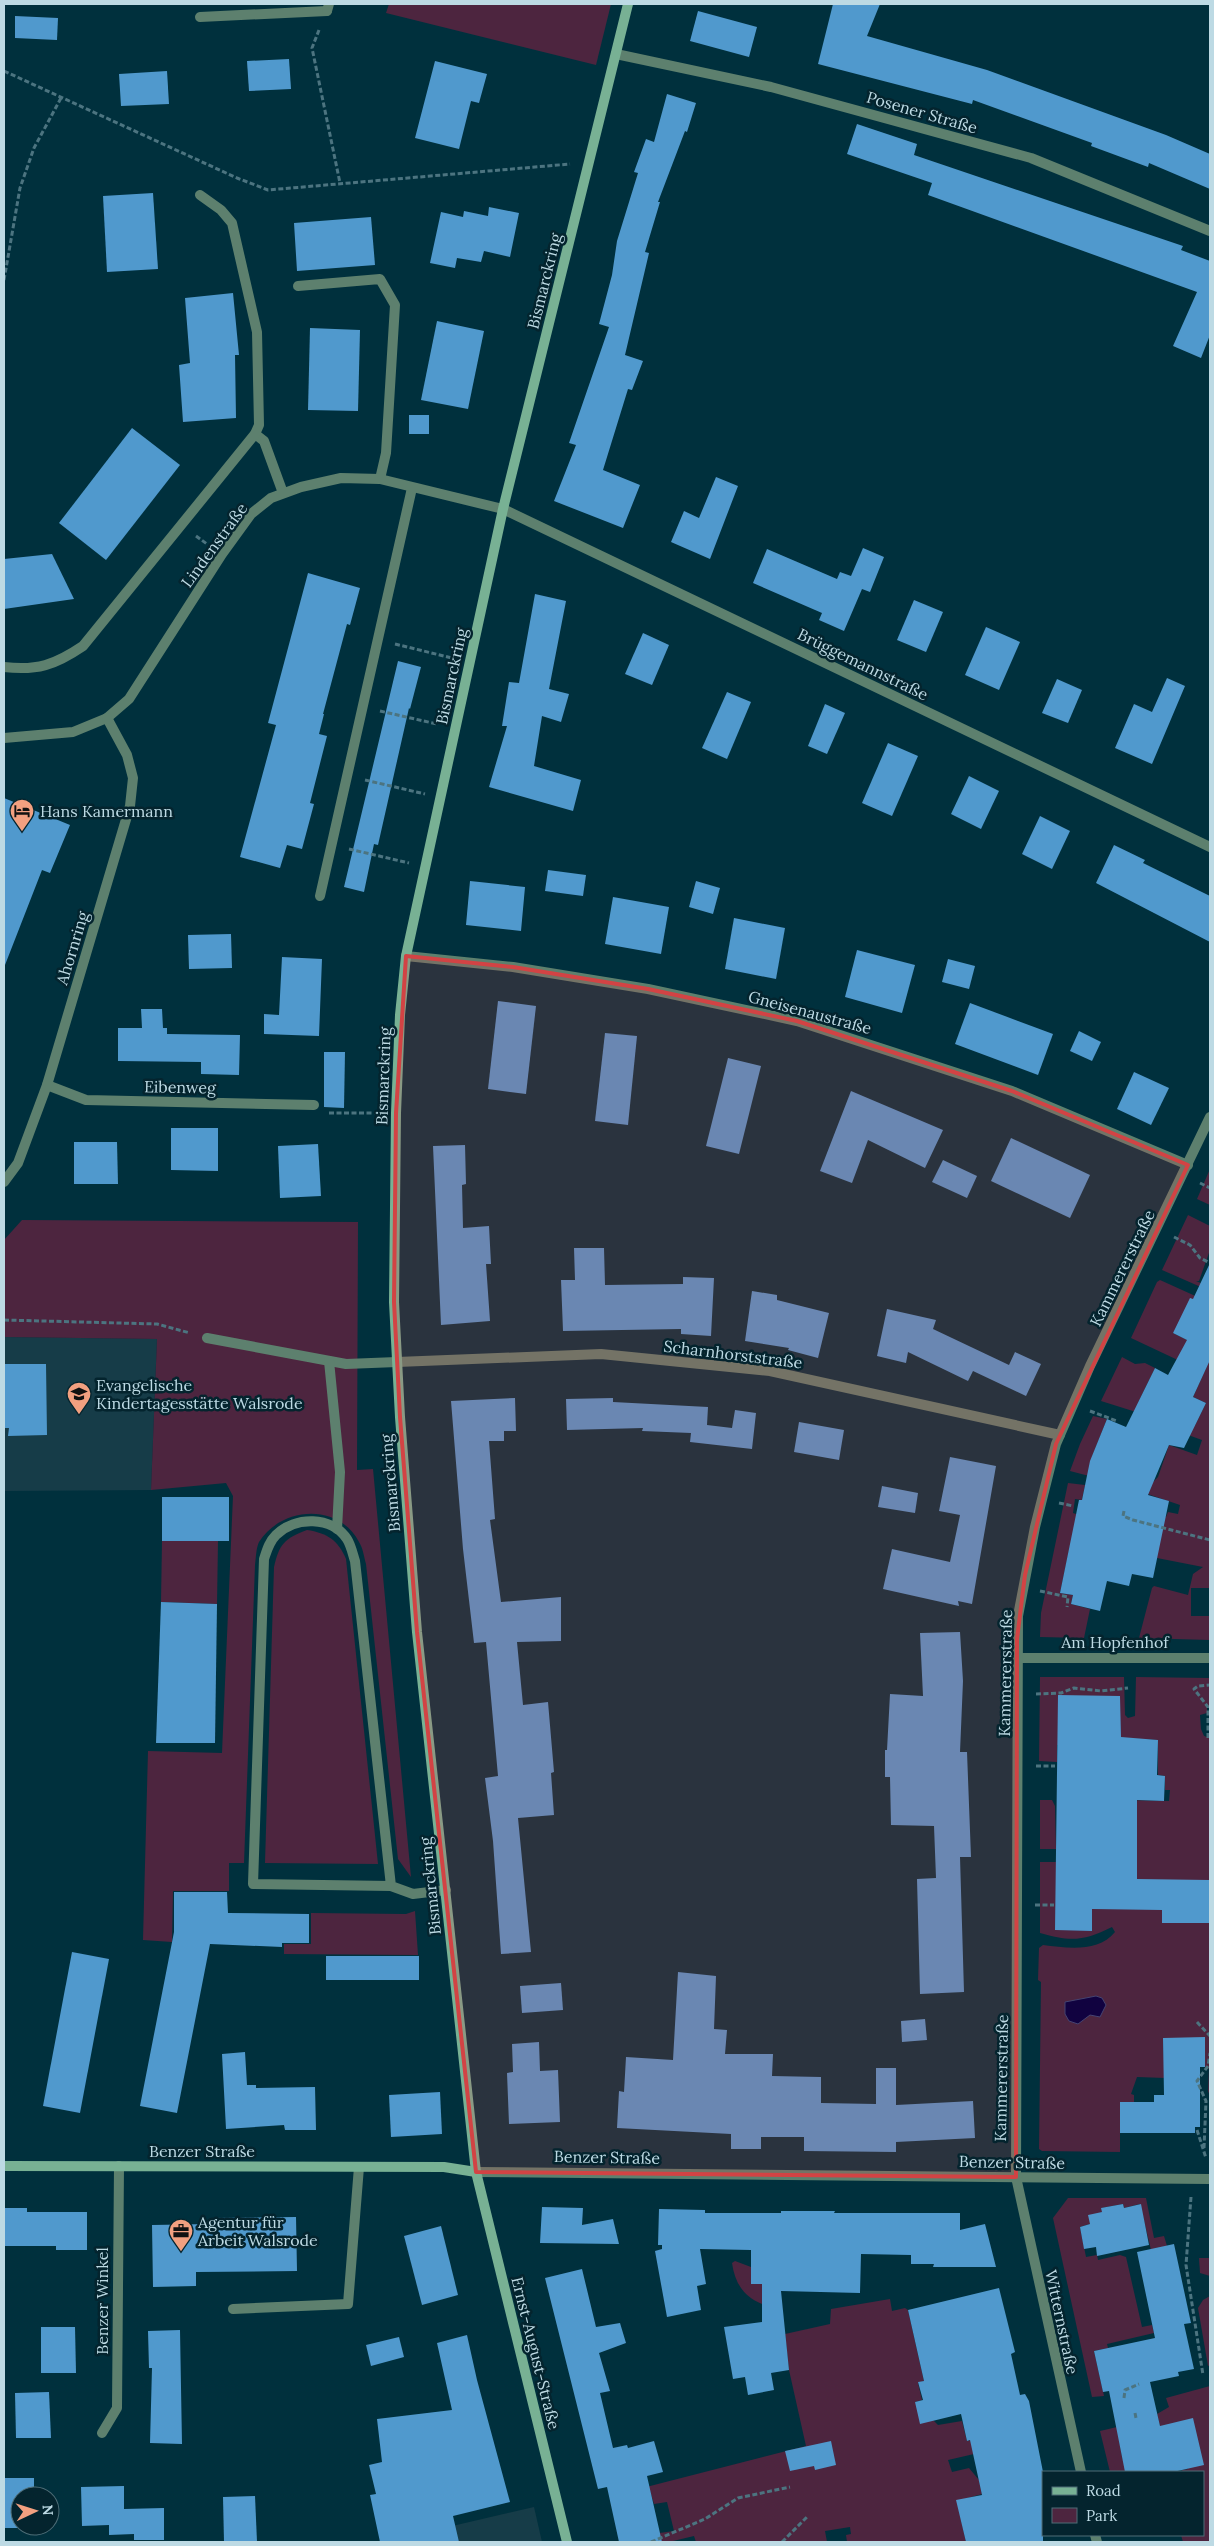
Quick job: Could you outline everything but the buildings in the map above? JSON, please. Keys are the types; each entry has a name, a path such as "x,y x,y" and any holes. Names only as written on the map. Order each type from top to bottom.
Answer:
{"street":[{"name":"Bismarckring","path":"476,2172 417,1632 397,1362 394,1302 396,1113 400,1015 406,956 503,509 628,4"},
{"path":"200,17 328,7"},
{"name":"Posener Straße","path":"616,54 788,92 1031,158 1210,231"},
{"path":"4,667 22,669 60,662 82,646 255,434 259,425 257,332 232,223 221,210 200,195"},
{"path":"298,286 380,279 395,305 386,453 380,479"},
{"path":"255,434 264,441 283,493"},
{"name":"Lindenstraße","path":"4,738 73,732 107,718 129,699 222,554 251,514 271,498 283,493 341,478 380,479 503,509"},
{"path":"320,896 412,488"},
{"name":"Brüggemannstraße","path":"503,509 1210,847"},
{"name":"Ahornring","path":"4,1182 18,1163 47,1085 130,806 133,778 127,755 107,718"},
{"name":"Gneisenaustraße","path":"406,956 513,967 648,989 797,1021 1012,1091 1188,1165"},
{"name":"Eibenweg","path":"47,1085 86,1100 314,1105"},
{"name":"Kammererstraße","path":"1016,2178 1018,1616 1025,1575 1051,1460 1060,1435 1090,1366 1210,1117"},
{"name":"Scharnhorststraße","path":"207,1338 329,1361 359,1364 601,1354 770,1370 1060,1435"},
{"path":"329,1361 340,1472 337,1529"},
{"path":"391,1886 355,1561 348,1540 337,1529 328,1524 309,1520 293,1524 276,1534 269,1543 264,1559 253,1884 391,1886 413,1894 446,1890"},
{"name":"Am Hopfenhof","path":"1019,1658 1210,1658"},
{"name":"Benzer Straße","path":"4,2166 444,2167 476,2172 1210,2179"},
{"name":"Benzer Winkel","path":"102,2433 116,2408 118,2166"},
{"path":"233,2309 348,2304 359,2167"},
{"name":"Ernst-August-Straße","path":"476,2172 567,2542"},
{"name":"Witternstraße","path":"1016,2178 1080,2471"}],"path":[{"path":"328,7 312,48 340,183"},
{"path":"4,71 237,178 268,190 568,164 587,168"},
{"path":"4,280 20,188 34,148 62,98"},
{"path":"181,526 222,554"},
{"path":"378,640 470,662"},
{"path":"362,708 455,728"},
{"path":"347,776 440,797"},
{"path":"332,844 425,867"},
{"path":"314,1105 322,1113 396,1113"},
{"path":"1200,1183 1210,1188"},
{"path":"1174,1237 1190,1245 1200,1258 1208,1262"},
{"path":"4,1320 157,1324 207,1338"},
{"path":"1090,1411 1116,1422"},
{"path":"1059,1503 1073,1506"},
{"path":"1124,1511 1123,1516 1133,1520 1210,1540"},
{"path":"1040,1591 1068,1598 1067,1607"},
{"path":"1208,1738 1208,1707 1194,1689 1198,1686 1210,1685"},
{"path":"1036,1694 1061,1693 1074,1688 1101,1691 1128,1688"},
{"path":"1036,1766 1055,1766"},
{"path":"1035,1905 1054,1905"},
{"path":"1197,2022 1210,2036"},
{"path":"1206,2158 1204,2148 1206,2101 1197,2081 1208,2066 1210,2053"},
{"path":"1197,2130 1204,2148"},
{"path":"1192,2179 1186,2265 1204,2374"},
{"path":"1124,2398 1125,2390 1140,2384"},
{"path":"1135,2413 1136,2418"},
{"path":"651,2542 698,2522 738,2498 790,2487"},
{"path":"782,2542 807,2517"}],"highlighted area":[{"path":"406,956 513,967 648,989 797,1021 1012,1091 1188,1165 1056,1444 1025,1575 1017,1639 1016,2177 476,2172 417,1632 400,1417 394,1302 396,1113"}],"shaded area":[{"name":"Evangelische Kindertagesstätte Walsrode","path":"4,1337 157,1339 151,1490 4,1491"},
{"path":"1096,1996 1102,1998 1106,2005 1100,2017 1090,2015 1078,2024 1069,2021 1065,2014 1065,2002"},
{"path":"534,2507 542,2542 384,2542"}],"green space":[{"path":"389,4 611,4 596,65 386,13"},
{"path":"1210,1169 1210,1205 1197,1199"},
{"path":"1188,1215 1210,1226 1210,1250 1199,1281 1196,1281 1210,1287 1210,1291 1162,1270"},
{"path":"22,1220 358,1222 357,1470 373,1469 411,1877 398,1859 366,1564 362,1550 350,1529 338,1520 324,1515 309,1514 295,1516 269,1530 259,1542 257,1550 244,1863 229,1863 229,1891 173,1891 172,1942 143,1940 148,1751 222,1753 233,1496 226,1483 151,1490 157,1339 4,1337 4,1240"},
{"path":"1160,1280 1202,1299 1173,1333 1210,1351 1210,1588 1191,1588 1191,1616 1210,1616 1210,1640 1139,1638 1152,1588 1154,1586 1188,1595 1193,1574 1203,1567 1157,1558 1070,1546 1060,1593 1073,1595 1071,1604 1090,1609 1084,1638 1040,1637 1041,1613 1068,1483 1085,1485 1082,1500 1075,1499 1073,1513 1079,1515 1133,1503 1166,1517 1168,1512 1178,1514 1180,1505 1112,1482 1070,1471 1093,1416 1107,1419 1092,1457 1152,1483 1158,1477 1169,1445 1197,1455 1202,1440 1166,1427 1136,1412 1101,1401 1122,1357 1135,1364 1145,1363 1155,1368 1138,1403 1195,1425 1206,1403 1193,1397 1206,1368 1182,1362 1131,1338 1157,1282"},
{"path":"307,1530 326,1535 335,1542 346,1559 378,1864 265,1863 274,1567 278,1553 284,1543 293,1536"},
{"path":"162,1541 218,1541 217,1604 161,1602"},
{"path":"1040,1677 1124,1677 1125,1715 1128,1718 1135,1716 1136,1677 1210,1678 1209,1708 1207,1708 1207,1713 1200,1715 1201,1729 1204,1736 1210,1738 1210,2096 1208,2091 1209,2069 1205,2067 1205,2038 1163,2038 1165,2078 1137,2077 1131,2094 1134,2095 1134,2102 1120,2102 1120,2152 1042,2151 1039,2149 1041,1982 1038,1980 1039,1948 1043,1945 1082,1948 1100,1943 1108,1939 1115,1932 1112,1927 1077,1939 1060,1938 1040,1933 1040,1862 1136,1862 1123,1800 1169,1801 1170,1790 1165,1790 1165,1776 1158,1775 1158,1740 1120,1738 1120,1744 1057,1745 1057,1762 1039,1761"},
{"path":"1040,1800 1052,1800 1055,1806 1056,1849 1040,1849"},
{"path":"415,1911 418,1955 284,1954 284,1944 311,1944 311,1913 406,1914"},
{"path":"1068,2198 1146,2198 1154,2238 1164,2236 1167,2246 1151,2250 1140,2204 1124,2208 1123,2204 1102,2208 1102,2212 1090,2224 1080,2227 1086,2257 1097,2255 1098,2260 1120,2255 1126,2257 1142,2327 1152,2325 1154,2333 1107,2344 1108,2348 1094,2351 1104,2396 1092,2397 1053,2218"},
{"path":"1199,2258 1210,2258 1210,2276 1200,2273"},
{"path":"735,2261 751,2267 751,2284 762,2284 762,2304 755,2301 741,2288 733,2270 732,2263"},
{"path":"1210,2296 1210,2365 1208,2366 1198,2308 1203,2300"},
{"path":"890,2299 892,2311 905,2308 908,2310 924,2381 918,2383 922,2400 915,2402 938,2425 962,2421 967,2441 980,2438 1000,2448 948,2460 952,2472 969,2468 979,2480 982,2494 957,2501 966,2542 847,2542 846,2535 851,2534 850,2527 825,2531 827,2542 696,2542 694,2536 669,2542 644,2542 646,2541 645,2535 674,2531 667,2502 654,2504 650,2491 619,2494 806,2446 789,2370 785,2334 830,2324 831,2309"},
{"path":"1210,2386 1210,2542 1183,2542 1181,2536 1204,2536 1204,2471 1182,2471 1188,2469 1183,2448 1166,2452 1157,2414 1169,2407 1166,2398"},
{"path":"1117,2427 1122,2457 1127,2471 1110,2471 1100,2431"}],"place":[{"name":"Hans Kamermann","path":"22,832"},
{"name":"Evangelische Kindertagesstätte Walsrode","path":"79,1415"},
{"name":"Agentur für Arbeit Walsrode","path":"181,2252"}]}
